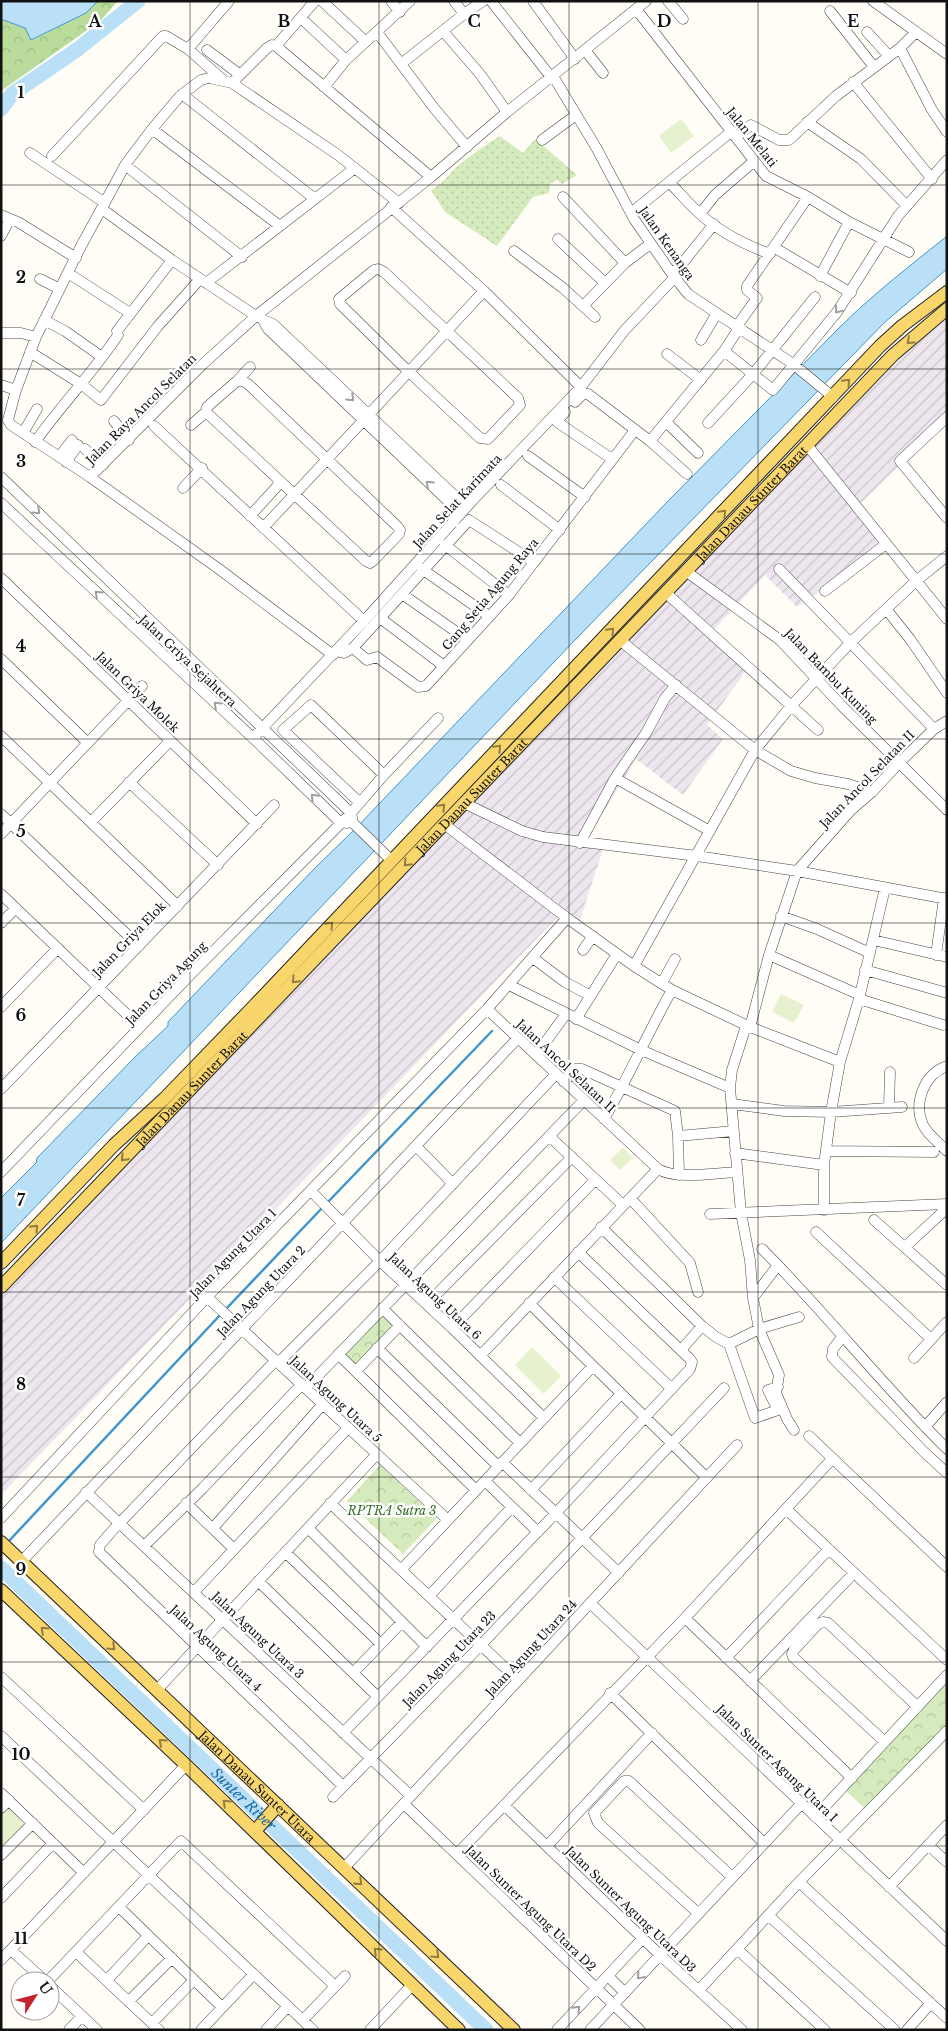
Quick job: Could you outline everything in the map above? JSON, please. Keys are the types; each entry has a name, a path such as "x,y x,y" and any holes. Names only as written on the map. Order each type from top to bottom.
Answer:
{"main road":[{"name":"Jalan Danau Sunter Barat","path":"1,1287 256,1012 387,856 565,680 830,394 902,326 947,292"},
{"name":"Jalan Danau Sunter Barat","path":"5,1259 114,1145 354,919 893,356 947,309"},
{"path":"565,680 575,689"},
{"path":"5,1259 21,1266"},
{"name":"Jalan Danau Sunter Utara","path":"1,1542 157,1690 276,1808 344,1868 514,2030"},
{"path":"1,1590 186,1765 257,1829 459,2030"},
{"path":"257,1829 276,1808"}],"street":[{"path":"188,50 229,1"},
{"path":"276,46 315,1"},
{"path":"322,1 365,41"},
{"path":"391,1 400,12"},
{"path":"324,87 346,60 365,41 400,12 410,1"},
{"path":"454,1 464,14"},
{"path":"401,64 464,14 484,1"},
{"name":"Jalan Kenanga","path":"484,1 552,76 597,149 650,244 688,294 795,366 830,394"},
{"path":"533,1 575,59"},
{"name":"Jalan Raya Ancol Selatan","path":"227,81 205,78 182,94 125,165 44,320 5,419 35,442 90,477 204,364 259,316 646,1"},
{"path":"668,1 683,19"},
{"path":"873,1 947,54"},
{"name":"Jalan Melati","path":"636,9 734,134 753,162 766,176 849,222 909,252"},
{"path":"830,11 874,67"},
{"path":"300,18 346,60"},
{"path":"443,31 480,74 508,112"},
{"path":"377,32 467,147"},
{"path":"867,32 889,56"},
{"path":"631,213 734,134 752,125 779,140 786,141 853,82 900,48 916,32"},
{"path":"52,156 161,37 166,36 188,50 227,81 355,168 484,291 580,392 588,394 635,430 687,474"},
{"path":"227,81 239,74 267,48 272,45 276,46 431,177"},
{"path":"900,48 932,110 947,132"},
{"path":"207,50 239,74"},
{"path":"585,50 603,73"},
{"path":"853,82 932,179"},
{"path":"182,94 315,199"},
{"path":"542,140 576,115"},
{"path":"806,122 862,159 907,206"},
{"path":"152,130 280,226"},
{"path":"30,153 103,206 172,260 273,324 453,507 454,522"},
{"path":"724,351 773,390 795,366 851,293 907,206 947,160"},
{"path":"700,214 715,195 753,162"},
{"path":"125,165 242,257"},
{"path":"30,352 81,384 98,399 102,399 116,378 158,326 203,281 242,257 355,168"},
{"path":"669,182 700,214 733,237 772,251 851,293"},
{"path":"563,197 625,263"},
{"path":"650,442 724,351 756,298 747,290 747,286 808,198"},
{"path":"1,236 6,217 76,258"},
{"path":"820,276 849,222"},
{"name":"Jalan Selat Karimata","path":"253,738 335,653 472,501 580,392 624,331 673,276 714,224"},
{"path":"558,238 605,284"},
{"path":"584,305 625,263 650,244"},
{"path":"514,251 584,305 595,317"},
{"path":"35,442 50,420 102,357 118,335 116,331 172,260"},
{"path":"378,269 384,272 447,331 518,398 520,405 488,439 484,440 408,372 340,304 339,300 374,270 378,269"},
{"path":"68,274 98,291 130,313"},
{"path":"40,279 60,289"},
{"path":"263,528 484,291"},
{"path":"708,423 754,373 815,297"},
{"path":"701,340 717,313"},
{"path":"44,320 65,331 102,357"},
{"path":"1,333 36,337"},
{"path":"666,354 700,380"},
{"path":"191,425 206,412 207,407 237,382 250,367"},
{"path":"206,412 370,563 399,534 398,526 248,384 243,381 237,382"},
{"path":"1,386 16,390"},
{"path":"580,392 556,422 612,459"},
{"path":"23,433 37,409"},
{"path":"947,417 900,461 947,518"},
{"path":"366,418 459,500 472,501"},
{"path":"114,421 129,440"},
{"path":"667,423 698,452"},
{"path":"154,426 202,468 250,516 364,621"},
{"name":"Gang Setia Agung Raya","path":"353,648 367,660 377,657 418,687 426,686 508,595 560,530 635,430"},
{"path":"62,459 78,445 103,465"},
{"path":"807,445 947,620"},
{"path":"528,456 585,497"},
{"path":"184,488 202,468"},
{"name":"Jalan Griya Sejahtera","path":"1,477 262,729 387,856"},
{"path":"90,477 335,653 344,653 353,648 468,520 534,562"},
{"path":"250,516 281,482"},
{"path":"502,485 560,530"},
{"name":"Jalan Griya Sejahtera","path":"1,502 340,822"},
{"path":"825,591 886,544"},
{"path":"445,545 508,595"},
{"path":"634,966 755,750 791,706 851,642 916,581 945,561"},
{"path":"422,569 489,616"},
{"path":"780,569 934,729"},
{"name":"Jalan Bambu Kuning","path":"686,572 780,640 817,677 841,705 947,810"},
{"name":"Jalan Griya Molek","path":"1,578 257,824"},
{"path":"666,593 818,730"},
{"path":"402,594 468,640"},
{"path":"886,609 910,639 947,693"},
{"path":"380,618 444,666"},
{"path":"621,641 755,750 791,771 848,784 872,792"},
{"path":"1,659 88,743"},
{"path":"580,843 615,778 646,733 665,698 676,685"},
{"path":"1,834 142,686"},
{"path":"360,803 283,730 311,705 384,775"},
{"path":"353,821 360,803 438,718"},
{"name":"Jalan Ancol Selatan II","path":"794,1430 776,1393 779,1375 759,1329 752,1298 750,1260 741,1213 735,1153 730,1088 732,1070 748,1026 781,916 797,871 851,810 872,792 934,729 947,721"},
{"path":"1,736 178,906"},
{"path":"90,822 170,741"},
{"path":"615,778 710,831"},
{"path":"130,782 218,865"},
{"path":"464,804 522,831 543,837 697,856 797,871 945,899 936,955"},
{"name":"Jalan Griya Elok","path":"1,1089 274,805"},
{"path":"1,814 139,946"},
{"name":"Jalan Griya Agung","path":"1,1172 340,822 353,821"},
{"path":"444,824 567,918 634,966 672,990 748,1026 840,1062"},
{"path":"824,1210 824,1165 840,1062 859,997 885,888"},
{"path":"1,894 140,1027"},
{"path":"1,924 16,908"},
{"path":"781,916 817,929 870,953"},
{"path":"487,1010 567,918"},
{"path":"583,950 594,936"},
{"path":"873,940 947,958"},
{"path":"1,1006 58,948"},
{"path":"576,1019 617,954"},
{"path":"769,955 859,997 943,1025"},
{"path":"533,958 565,982 591,996"},
{"path":"662,983 675,959"},
{"path":"865,970 947,993"},
{"path":"509,985 641,1050 730,1088"},
{"path":"604,1119 623,1086 650,1028 672,990"},
{"name":"Jalan Ancol Selatan II","path":"487,1010 658,1169 663,1172 679,1175 737,1172"},
{"name":"Jalan Agung Utara 1","path":"1,1518 207,1297 314,1194 487,1010"},
{"path":"536,1055 566,1014"},
{"name":"Jalan Agung Utara 2","path":"18,1557 86,1492 518,1038"},
{"path":"947,1066 926,1082 922,1090 919,1107 923,1125 927,1132 947,1151"},
{"path":"119,1523 277,1361 380,1261 453,1184 560,1078 579,1068 623,1086 675,1111 679,1175"},
{"path":"890,1072 890,1107"},
{"path":"144,1546 338,1354 583,1100"},
{"path":"732,1104 784,1111 831,1112 902,1107"},
{"path":"678,1136 734,1132"},
{"path":"549,1136 595,1180 626,1202 690,1263 698,1292"},
{"path":"416,1146 453,1184"},
{"path":"826,1151 934,1152"},
{"path":"735,1153 824,1165"},
{"path":"427,1304 572,1158"},
{"path":"480,1356 658,1169"},
{"path":"452,1328 595,1180"},
{"name":"Jalan Agung Utara 6","path":"314,1194 380,1261 544,1418"},
{"path":"710,1214 947,1204"},
{"path":"905,1247 946,1208"},
{"path":"874,1220 947,1285"},
{"path":"601,1228 702,1326 729,1344 755,1418 778,1410 768,1390 778,1387"},
{"path":"816,1232 931,1340"},
{"path":"762,1249 947,1449"},
{"path":"344,1733 538,1532 690,1369 692,1362 681,1350 578,1252"},
{"path":"752,1298 778,1265"},
{"path":"554,1277 672,1388"},
{"name":"Jalan Agung Utara 5","path":"207,1297 448,1520"},
{"path":"529,1304 707,1478"},
{"path":"382,1308 520,1443"},
{"path":"729,1344 759,1329 799,1318"},
{"path":"914,1358 947,1322"},
{"path":"356,1371 400,1325"},
{"path":"681,1350 702,1326"},
{"path":"842,1337 833,1349 832,1357 924,1452 947,1472"},
{"path":"377,1348 500,1464 532,1490 619,1573"},
{"path":"338,1354 476,1490"},
{"path":"401,1570 593,1366"},
{"name":"Jalan Agung Utara 23","path":"333,1797 481,1646 724,1388"},
{"path":"532,1490 621,1394"},
{"path":"925,1427 947,1402"},
{"path":"213,1528 323,1404"},
{"path":"194,1592 348,1428"},
{"path":"809,1436 947,1567"},
{"name":"Jalan Agung Utara 24","path":"344,1868 737,1445"},
{"path":"157,1690 377,1454"},
{"path":"457,1854 610,1693 685,1618 832,1459"},
{"path":"484,1481 538,1532"},
{"name":"Jalan Agung Utara 3","path":"86,1492 344,1733 370,1758 408,1800"},
{"path":"186,1503 234,1549"},
{"path":"330,1503 518,1680"},
{"path":"429,1596 512,1507"},
{"path":"786,1509 947,1660"},
{"name":"Jalan Agung Utara 4","path":"119,1523 100,1545 99,1552 343,1786"},
{"path":"308,1528 427,1647"},
{"path":"726,1658 828,1549"},
{"path":"285,1552 381,1644"},
{"path":"750,1681 854,1573"},
{"path":"258,1581 378,1697"},
{"name":"Jalan Sunter Agung Utara I","path":"590,1603 947,1942"},
{"path":"685,1618 852,1778"},
{"path":"353,1672 402,1622"},
{"path":"885,1742 793,1657 794,1650 818,1624 828,1622 918,1707"},
{"path":"815,1817 947,1675"},
{"path":"1,1677 144,1810"},
{"path":"610,1693 764,1843"},
{"path":"700,1990 799,1882 947,1731"},
{"path":"547,1846 652,1733"},
{"path":"1,1736 313,2030"},
{"path":"1,1960 186,1765"},
{"path":"698,1913 595,1818 594,1813 597,1808 624,1781 629,1780 732,1877"},
{"name":"Jalan Sunter Agung Utara D2","path":"408,1800 457,1854 640,2030"},
{"path":"4,1801 32,1824 84,1873"},
{"path":"590,2030 614,2006 659,1954 802,1804"},
{"name":"Jalan Sunter Agung Utara D3","path":"504,1805 659,1954 742,2030"},
{"path":"1,1855 32,1824"},
{"path":"889,1886 947,1825"},
{"path":"56,1971 181,1841 335,1986"},
{"path":"1,1898 53,1843"},
{"path":"928,1845 947,1862"},
{"path":"799,1882 947,2018"},
{"path":"119,1907 222,2007"},
{"path":"768,1915 895,2030"},
{"path":"107,1980 148,1936"},
{"path":"557,2030 643,1938"},
{"path":"737,1949 825,2030"},
{"path":"11,1950 35,1971"},
{"path":"76,1952 156,2026 194,1980"},
{"path":"129,2002 172,1958"},
{"path":"200,2030 254,1974"},
{"path":"303,2020 345,1976"},
{"path":"608,1976 625,1993"},
{"path":"370,2030 412,1985"},
{"path":"60,1995 97,2030"},
{"path":"907,2030 931,2003"},
{"path":"266,2030 288,2006"},
{"path":"69,2030 82,2016"}],"shaded area":[{"path":"947,318 947,419 859,505 881,551 797,607 765,575 710,634 748,668 707,725 723,739 683,795 636,759 585,842 604,846 579,923 563,911 1,1495 1,1296 618,650 898,360"}],"green space":[{"path":"98,1 118,1 100,21 1,91 1,19 26,28 32,40 86,13"},
{"path":"681,119 694,136 671,153 659,136"},
{"path":"500,136 523,153 535,139 577,175 562,184 557,180 550,184 549,193 533,197 497,246 445,212 431,190 468,158"},
{"path":"781,994 804,1005 794,1023 772,1012"},
{"path":"623,1147 633,1158 620,1170 610,1160"},
{"path":"380,1314 394,1327 356,1366 343,1353"},
{"path":"532,1347 561,1376 544,1394 515,1365"},
{"name":"RPTRA Sutra 3","path":"380,1465 437,1518 403,1554 347,1501"},
{"path":"947,1683 947,1728 869,1812 846,1791"},
{"path":"9,1807 26,1826 1,1849 1,1815"}],"water":[{"path":"1,1 98,1 86,13 31,40 25,28 1,19"},
{"path":"947,236 947,269 885,322 575,640 1,1243 1,1198 36,1163 37,1158 135,1057 168,1026 168,1022 669,500 852,316 892,280"}],"waterway":[{"path":"1,109 12,94 78,49 138,1"},
{"path":"327,1203 492,1031"},
{"path":"225,1310 323,1207"},
{"path":"8,1542 221,1314"},
{"name":"Sunter River","path":"1,1568 486,2030"}]}
